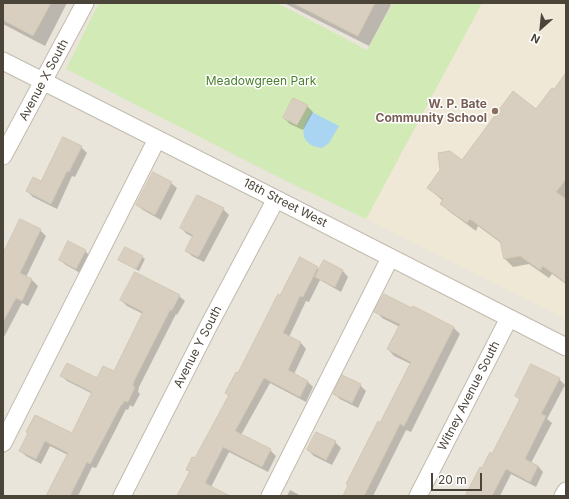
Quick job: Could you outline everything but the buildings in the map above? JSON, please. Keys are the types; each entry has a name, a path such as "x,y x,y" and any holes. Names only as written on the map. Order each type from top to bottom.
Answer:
{"street":[{"name":"Avenue X South","path":"3,156 85,3"},
{"name":"18th Street West","path":"3,61 566,347"},
{"path":"3,443 157,139"},
{"name":"Avenue Y South","path":"122,496 209,325 276,199"},
{"path":"270,496 390,258"},
{"name":"Witney Avenue South","path":"418,496 509,318"},
{"path":"563,496 566,491"}],"shaded area":[{"path":"3,3 566,3 566,496 3,496"},
{"name":"W. P. Bate Community School","path":"482,3 566,3 566,319 366,219"}],"green space":[{"name":"Meadowgreen Park","path":"99,3 277,3 367,50 393,3 482,3 366,219 284,180 66,69"}],"water":[{"path":"312,112 339,126 329,143 322,148 307,142 304,136 304,127"}],"place":[{"name":"W. P. Bate Community School","path":"495,111"}]}
